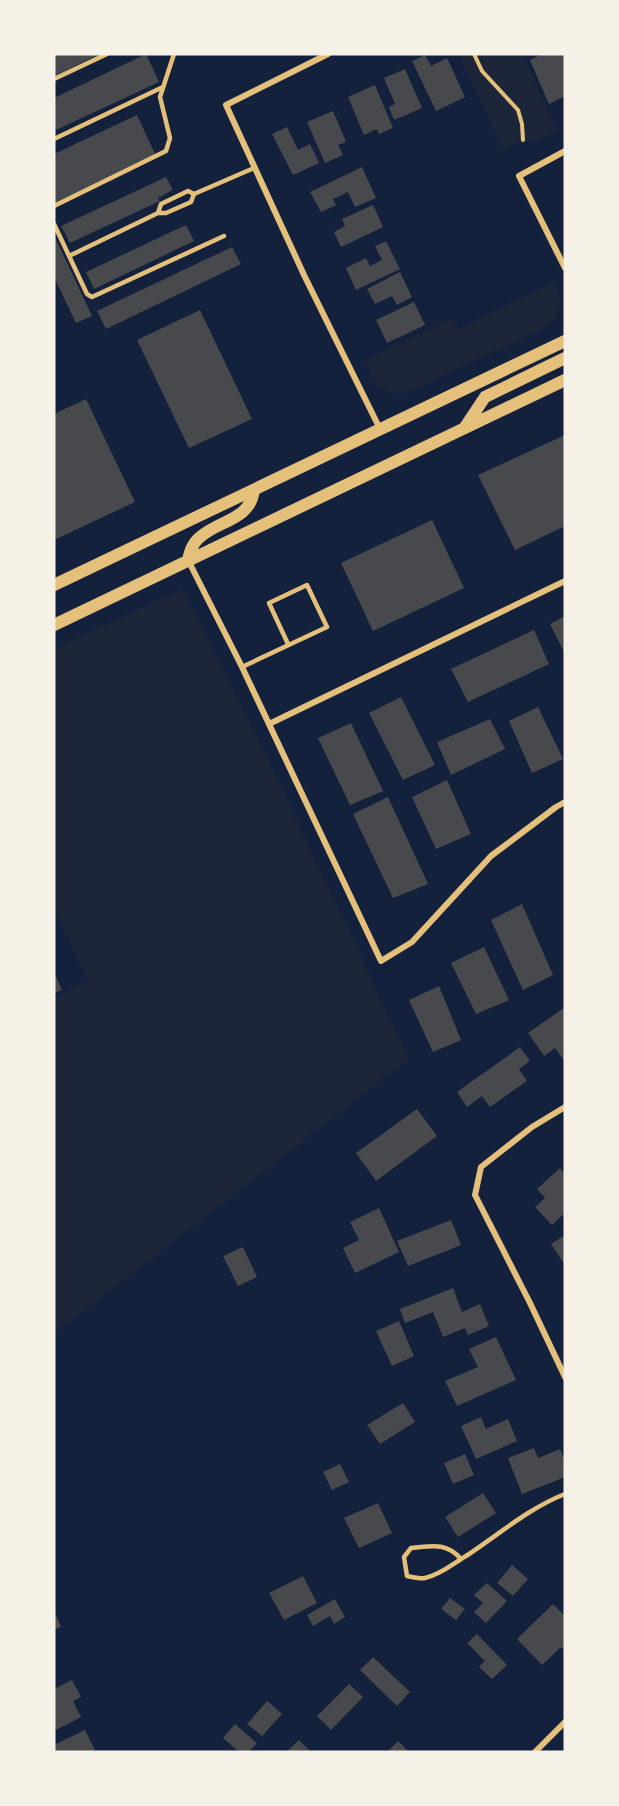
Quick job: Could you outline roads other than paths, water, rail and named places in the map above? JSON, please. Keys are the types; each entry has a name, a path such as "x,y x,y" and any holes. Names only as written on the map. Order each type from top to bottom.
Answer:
{"main road":[{"path":"54,585 565,340"},
{"path":"464,428 485,397 565,358"},
{"path":"54,625 565,380"},
{"path":"188,560 191,549 198,538 243,512 252,502 254,490"}],"street":[{"path":"328,54 226,105 304,275 380,429"},
{"path":"565,151 519,176 565,268"},
{"path":"188,560 242,667 381,961 412,942 491,856 565,802"},
{"path":"269,724 565,581"},
{"path":"565,1107 532,1127 481,1167 475,1195 565,1377"},
{"path":"535,1752 565,1722"}],"lane":[{"path":"54,79 107,54"},
{"path":"54,206 166,151 170,138 160,97 174,54"},
{"path":"54,139 163,87"},
{"path":"69,255 158,213 166,213 191,202 194,194 254,168"},
{"path":"158,213 161,204 188,191 194,194"},
{"path":"54,224 87,294 93,297 224,236"},
{"path":"242,667 327,627 308,585 269,603 288,644"},
{"path":"461,1559 452,1549 436,1545 411,1548 404,1557 407,1576 424,1578 444,1570 461,1559 515,1522 552,1499 565,1494"}]}
